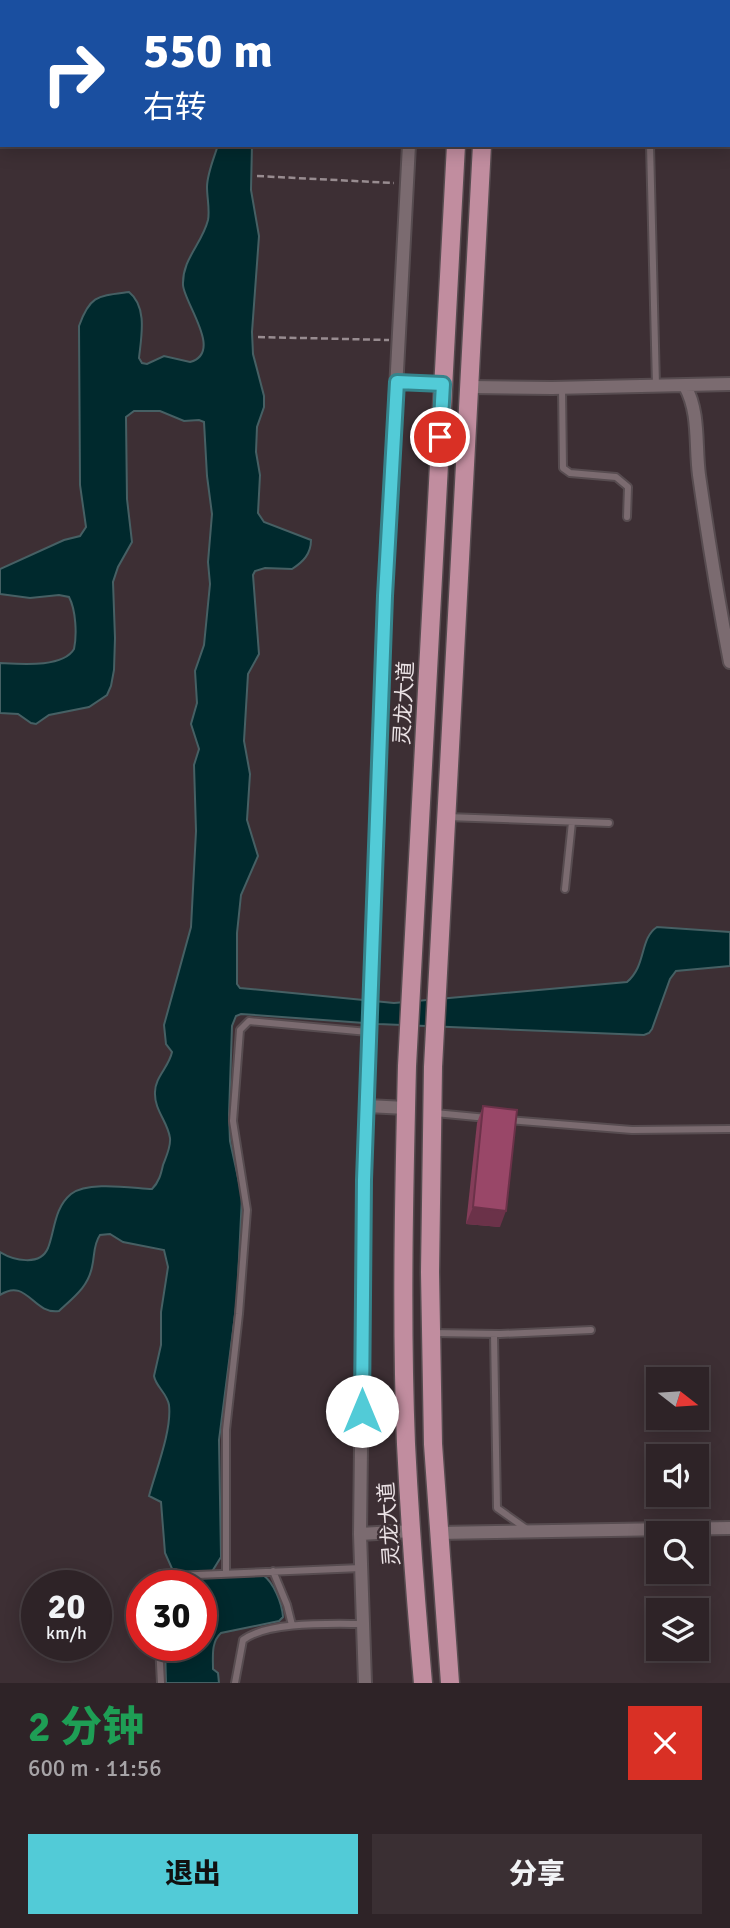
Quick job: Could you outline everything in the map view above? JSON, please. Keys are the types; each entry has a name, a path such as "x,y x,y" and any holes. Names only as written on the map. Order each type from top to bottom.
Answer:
{"main road":[{"name":"灵龙大道","path":"424,1683 407,1445 404,1324 406,1108 456,147"},
{"path":"450,1683 433,1444 430,1333 432,1113 482,147"}],"street":[{"path":"365,1683 360,1534 364,1180 385,596 409,147"},
{"path":"397,382 443,384"},
{"path":"469,387 730,384"},
{"path":"685,386 694,402 706,522 730,662"},
{"path":"367,1106 406,1108"},
{"path":"438,1533 730,1528"},
{"path":"360,1534 412,1531"}],"lane":[{"path":"650,147 656,386"},
{"path":"562,388 563,467 570,473 623,480 628,487 627,517"},
{"path":"446,817 609,823"},
{"path":"565,889 572,822"},
{"path":"226,1573 226,1430 247,1210 233,1121 239,1035 243,1025 249,1021 371,1029"},
{"path":"432,1113 632,1130 730,1129"},
{"path":"430,1333 494,1334 591,1330"},
{"path":"494,1334 497,1508 530,1531"},
{"path":"217,1573 361,1568"},
{"path":"273,1571 292,1625"},
{"path":"234,1683 243,1640 250,1634 292,1625 363,1624"},
{"path":"160,1661 161,1683"}],"path":[{"path":"257,176 407,184"},
{"path":"258,337 399,340"}],"water":[{"path":"217,147 252,147 251,190 259,236 252,332 253,354 264,396 264,407 257,427 256,452 260,475 258,513 264,522 311,540 306,557 292,569 265,568 255,571 253,575 259,654 248,674 244,741 250,774 247,820 258,856 241,895 237,933 237,984 240,988 394,1003 627,982 638,968 648,938 657,927 730,932 730,966 676,971 670,979 652,1029 644,1035 378,1024 241,1014 236,1016 232,1026 229,1115 230,1141 242,1196 237,1299 219,1440 221,1557 213,1570 173,1570 165,1553 161,1502 149,1496 166,1438 169,1415 168,1401 154,1376 161,1345 161,1312 168,1267 164,1250 123,1242 110,1234 100,1235 87,1280 80,1291 59,1311 43,1308 17,1290 0,1295 0,1252 26,1260 39,1258 48,1248 61,1206 78,1190 110,1186 152,1189 159,1178 169,1148 169,1132 157,1105 155,1092 172,1052 166,1044 164,1025 191,927 196,831 194,765 199,749 191,724 197,703 195,671 204,645 210,584 208,562 212,514 204,422 184,421 160,411 134,411 126,417 127,499 132,542 113,582 114,670 107,695 89,707 49,715 36,724 18,714 0,713 0,663 40,664 61,659 74,649 76,630 69,597 59,595 30,598 0,594 0,569 64,540 80,536 86,527 80,485 79,326 91,303 102,296 129,292 135,298 141,314 139,358 142,363 147,364 164,356 190,362 200,357 203,338 183,285 189,259 208,220 207,182"},
{"path":"263,1575 277,1594 283,1617 279,1621 221,1633 217,1639 217,1576"},
{"path":"165,1661 213,1661 213,1669 218,1673 219,1683 166,1683"}],"building":[{"path":"483,1106 517,1110 506,1211 473,1207"}],"route":[{"path":"362,1411 364,1180 385,596 397,382 443,384 440,437"}]}
